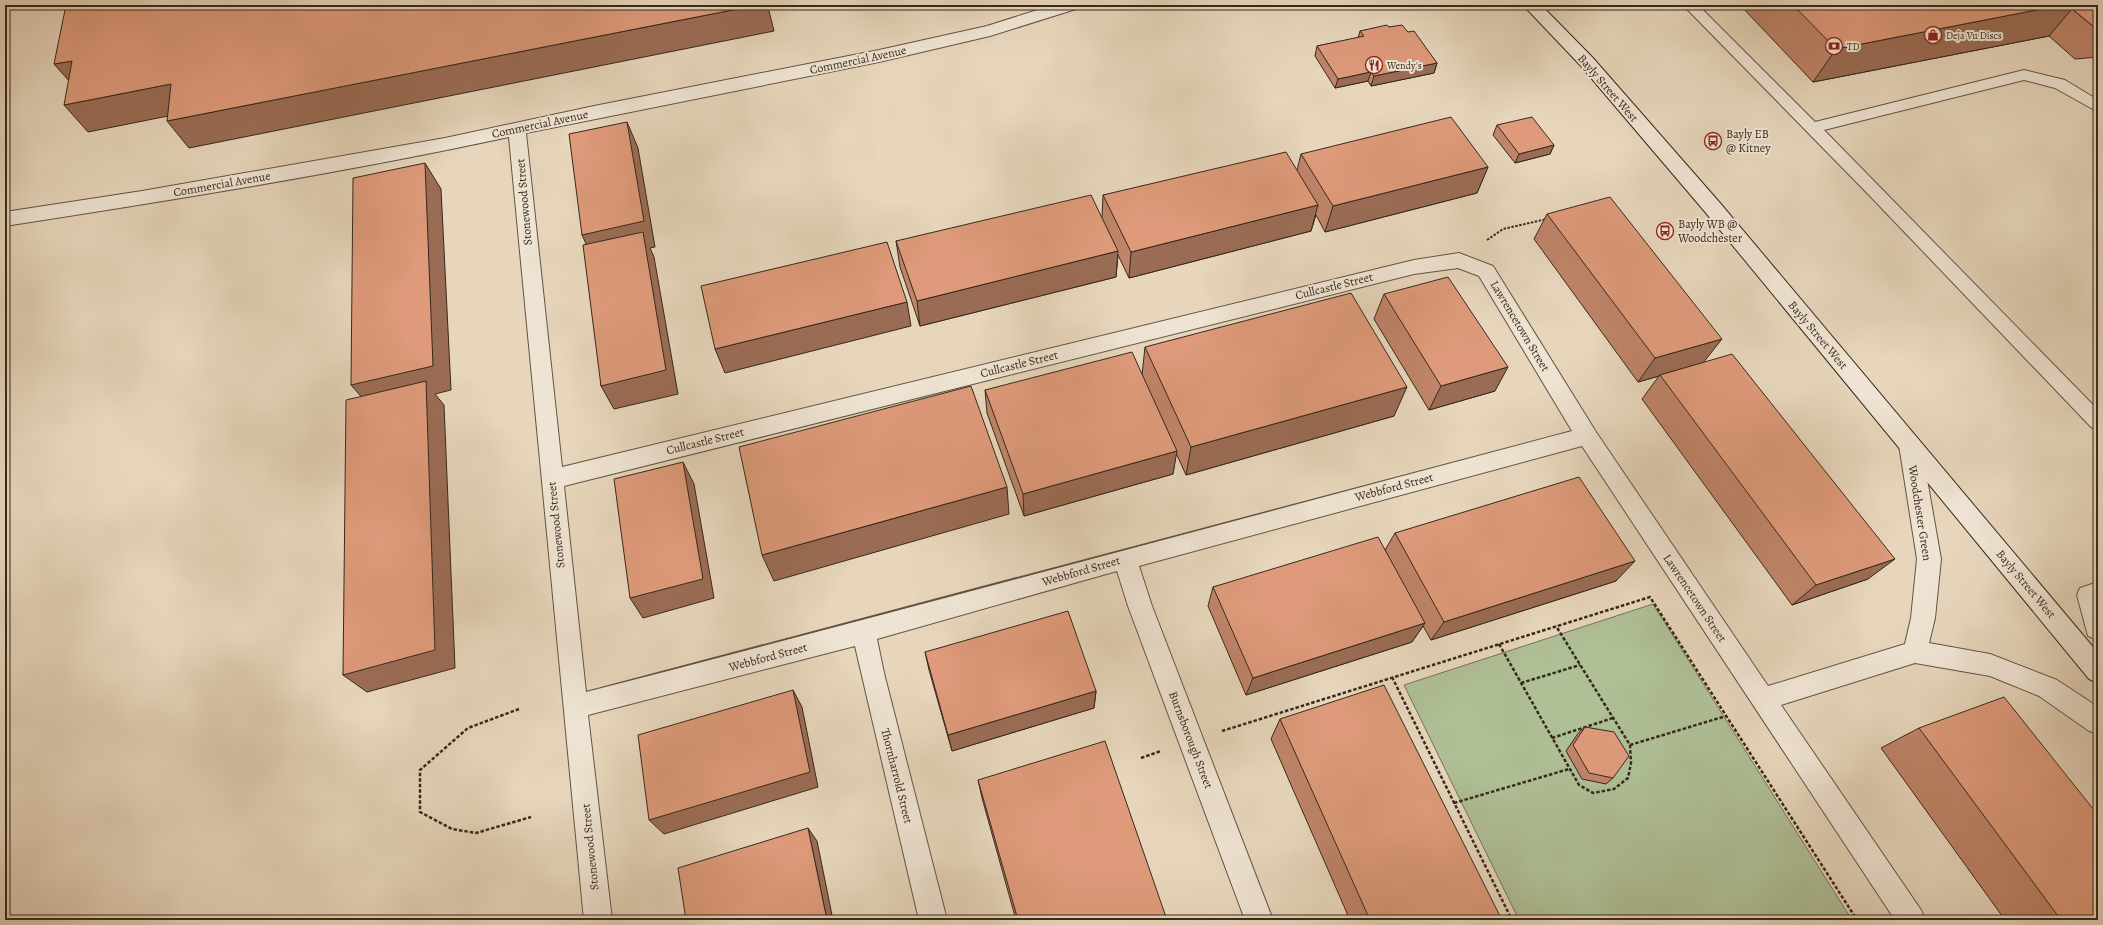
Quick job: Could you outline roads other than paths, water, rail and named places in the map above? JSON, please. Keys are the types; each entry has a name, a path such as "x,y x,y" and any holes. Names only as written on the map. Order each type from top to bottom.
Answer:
{"street":[{"name":"Commercial Avenue","path":"5,219 142,198 361,160 517,129 594,112 878,56 990,31 1070,5"},
{"name":"Bayly Street West","path":"1531,5 1592,68 1713,208 2098,671"},
{"name":"Stonewood Street","path":"517,129 598,920"},
{"name":"Cullcastle Street","path":"552,479 1414,267 1459,260"},
{"name":"Lawrencetown Street","path":"1459,260 1486,271 1587,436 1763,700 1817,777 1911,920"},
{"name":"Webbford Street","path":"575,707 864,632 1124,559 1587,436"},
{"name":"Woodchester Green","path":"1910,444 1929,559 1923,618 1915,652"},
{"name":"Burnsborough Street","path":"1124,559 1259,920"},
{"name":"Thornharrold Street","path":"864,632 933,920"},
{"path":"1763,700 1915,652 1990,665 2048,688 2098,722"}],"lane":[{"path":"1690,5 2098,422"},
{"path":"1811,128 2024,75 2060,84 2098,107"},
{"path":"2071,638 2097,629 2087,595 2098,591"}],"place":[{"name":"Deja Vu Discs","path":"1933,35"},
{"name":"TD","path":"1834,46"},
{"name":"Wendy's","path":"1374,65"},
{"name":"Bayly EB @ Kitney","path":"1713,141"},
{"name":"Bayly WB @ Woodchester","path":"1665,231"}]}
